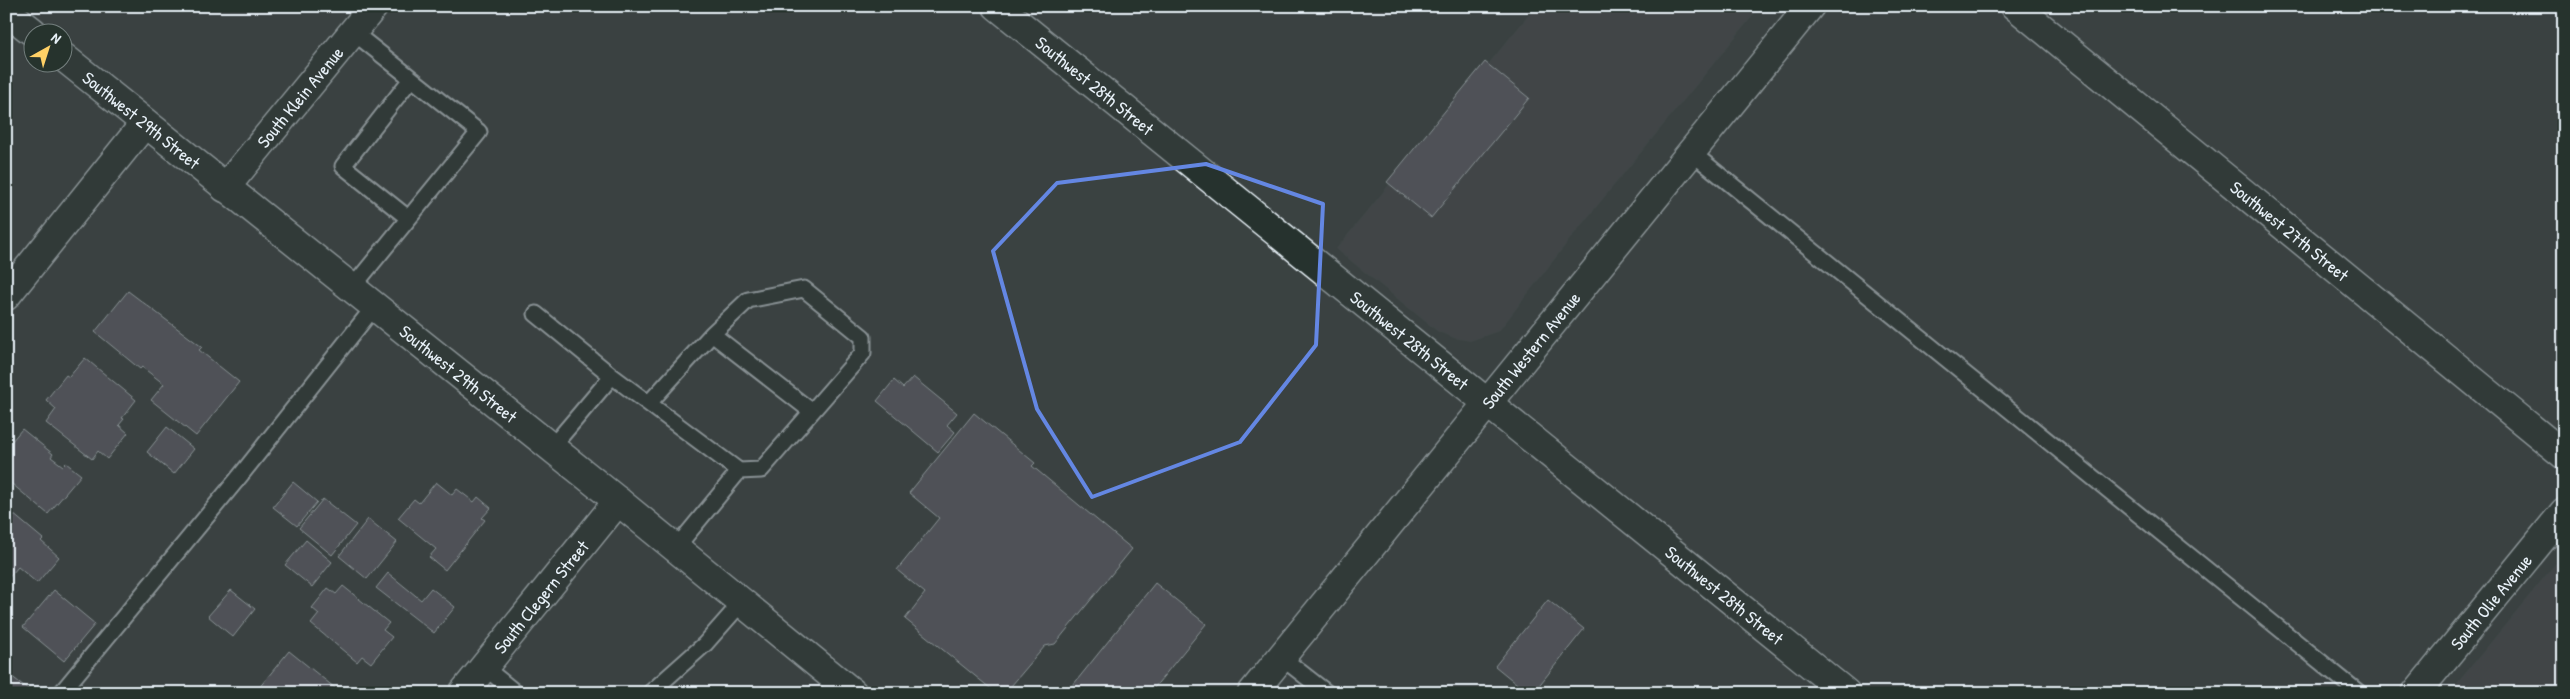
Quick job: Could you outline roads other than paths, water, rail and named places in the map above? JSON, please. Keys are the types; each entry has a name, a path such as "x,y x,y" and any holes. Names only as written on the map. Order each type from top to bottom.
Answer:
{"street":[{"name":"South Klein Avenue","path":"225,188 374,6"},
{"name":"Southwest 28th Street","path":"998,6 1846,693"},
{"name":"South Western Avenue","path":"1252,693 1810,6"},
{"name":"Southwest 27th Street","path":"2015,6 2564,456"},
{"path":"6,11 22,23"},
{"name":"Southwest 29th Street","path":"72,64 618,501 853,693"},
{"path":"6,296 145,123"},
{"name":"South Clegern Street","path":"463,693 618,501"},
{"name":"South Olie Avenue","path":"2416,693 2564,512"}],"lane":[{"path":"352,32 479,132 352,288"},
{"path":"408,218 343,166 411,80"},
{"path":"1692,152 2359,693"},
{"path":"536,314 612,376 739,472 761,470 863,354 863,337 804,289 748,300 712,334 649,403"},
{"path":"61,693 240,476 374,307"},
{"path":"712,334 811,411"},
{"path":"551,448 612,376"},
{"path":"675,549 739,472"},
{"path":"650,693 705,644 742,602"},
{"path":"1281,657 1327,693"},
{"path":"484,667 516,693"}]}
